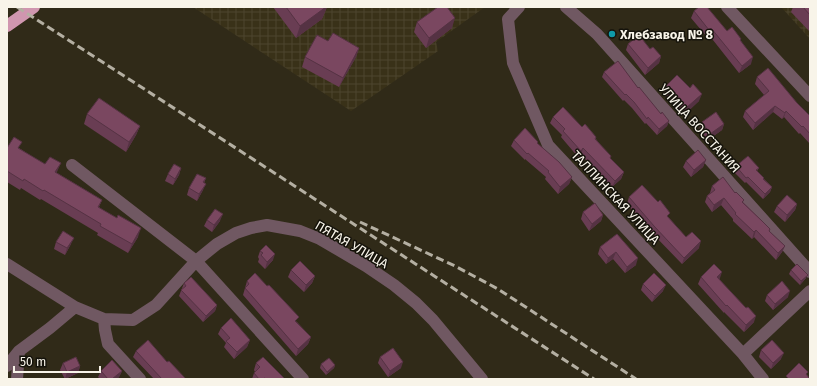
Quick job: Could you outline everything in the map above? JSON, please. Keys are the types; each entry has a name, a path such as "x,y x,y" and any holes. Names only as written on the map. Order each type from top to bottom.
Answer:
{"highway":[{"path":"7,26 34,7"}],"street":[{"name":"ТАЛЛИНСКАЯ УЛИЦА","path":"519,7 508,19 513,64 548,144 743,354 763,379"},
{"name":"УЛИЦА ВОССТАНИЯ","path":"566,7 597,34 810,272"},
{"path":"727,7 810,96"},
{"path":"72,165 196,261 303,379"},
{"name":"ПЯТАЯ УЛИЦА","path":"104,319 133,320 156,305 196,261 217,244 236,233 267,225 282,227 300,231 320,239 366,266 394,285 416,303 433,320 482,379"},
{"path":"7,264 75,307 104,319 108,344 140,379"},
{"path":"743,354 810,291"},
{"path":"7,366 19,350 50,328 75,307"},
{"path":"17,379 19,350"}],"shaded area":[{"path":"193,7 485,7 436,42 438,51 351,111"},
{"path":"781,7 810,7 810,39"}],"building":[{"path":"286,7 326,7 300,26"},
{"path":"438,7 447,7 455,18 429,38 417,22"},
{"path":"699,7 707,7 727,31 732,27 753,57 742,66 711,28 709,30 694,11"},
{"path":"803,7 810,7 810,15"},
{"path":"333,33 359,48 343,78 305,57 317,35 328,41"},
{"path":"639,35 650,49 653,47 661,56 648,68 628,44"},
{"path":"618,61 638,88 639,87 661,114 662,112 669,121 659,129 648,117 647,119 634,102 626,94 625,95 604,72"},
{"path":"768,68 797,103 810,116 810,134 786,111 785,113 775,106 755,123 745,111 769,91 757,77"},
{"path":"677,75 690,88 693,84 702,94 686,108 666,86"},
{"path":"99,98 140,126 129,142 87,114"},
{"path":"563,107 582,127 585,124 596,137 595,139 611,156 610,158 624,172 615,181 583,148 581,151 563,131 565,129 553,117"},
{"path":"716,112 724,124 710,134 702,122"},
{"path":"525,128 538,142 537,143 559,162 572,177 560,187 548,172 549,171 528,153 527,154 514,140"},
{"path":"14,137 22,142 18,148 45,164 50,157 61,163 55,172 102,200 98,207 117,218 118,215 141,228 132,244 100,226 101,224 44,190 43,191 24,179 23,181 7,171 7,148"},
{"path":"698,150 706,160 694,170 686,161"},
{"path":"748,156 759,168 756,170 772,187 765,194 748,177 746,178 736,166"},
{"path":"174,164 181,168 175,179 168,174"},
{"path":"197,174 206,178 203,182 206,184 199,194 189,188"},
{"path":"723,177 735,193 736,192 744,200 742,202 785,246 778,253 756,230 754,232 735,214 736,213 724,198 714,205 707,196 715,190 712,186"},
{"path":"642,185 658,202 660,200 670,213 667,216 686,237 692,232 701,241 684,258 629,197"},
{"path":"787,195 797,204 787,215 777,206"},
{"path":"595,203 603,215 592,224 583,212"},
{"path":"215,209 223,214 214,225 207,220"},
{"path":"63,231 74,238 67,248 56,242"},
{"path":"617,234 638,258 627,267 616,252 608,258 600,247"},
{"path":"266,245 275,254 267,262 261,255 263,253 260,251"},
{"path":"300,261 315,276 306,285 291,270"},
{"path":"714,264 722,272 717,277 746,308 748,307 756,316 746,325 727,305 726,306 701,277"},
{"path":"797,264 808,275 801,281 791,270"},
{"path":"255,273 267,286 269,285 299,317 295,321 311,337 298,349 245,288 249,284 247,281"},
{"path":"654,273 666,285 655,296 643,284"},
{"path":"191,277 217,305 206,316 181,290 186,286 184,283"},
{"path":"782,281 790,291 775,304 767,295"},
{"path":"231,318 250,340 237,352 226,341 230,338 221,328"},
{"path":"148,340 167,362 169,361 186,379 162,379 136,351"},
{"path":"772,340 784,353 773,363 761,350"},
{"path":"393,348 403,362 390,371 380,357"},
{"path":"76,357 80,366 67,372 63,363"},
{"path":"263,357 285,379 259,379 254,373 260,367 256,363"},
{"path":"329,358 335,365 327,372 321,364"},
{"path":"112,360 122,371 112,379 108,379 101,371"},
{"path":"799,363 808,372 806,374 810,379 789,379 786,376"}],"railway":[{"path":"17,7 594,379"},
{"path":"360,222 455,266 498,289 636,379"}],"place":[{"name":"Хлебзавод № 8","path":"612,34"}]}
